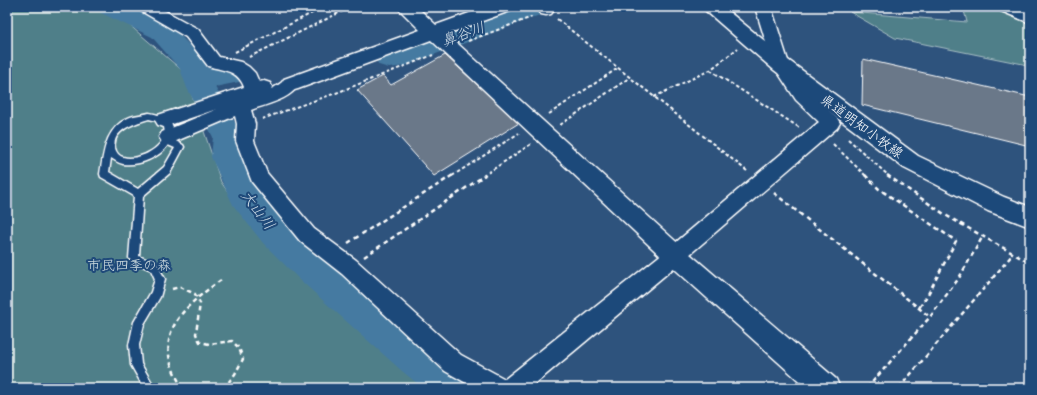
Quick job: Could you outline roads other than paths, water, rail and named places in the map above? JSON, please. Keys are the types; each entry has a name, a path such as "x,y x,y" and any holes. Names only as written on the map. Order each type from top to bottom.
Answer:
{"street":[{"path":"146,7 192,33 214,62 232,65 243,71 249,77 253,89"},
{"path":"406,7 674,256 827,388"},
{"path":"234,111 253,89 275,84 291,84 443,42 504,7"},
{"name":"県道明知小牧線","path":"712,7 781,65 911,162 996,204 1030,217"},
{"path":"512,388 674,256 821,130 802,96 781,65 763,7"},
{"path":"1006,7 1030,18"},
{"path":"166,132 201,115 234,111 282,92 291,84"},
{"path":"234,111 259,177 307,236 349,267 453,363 498,388"}],"lane":[{"path":"139,194 104,174 110,139 115,132 130,120 149,116 180,147 167,170 139,194 134,258 154,267 160,280 156,294 138,322 134,345 136,365 150,388"},
{"path":"109,146 111,153 116,158 124,161 134,161 154,154 162,147 166,132"}],"waterway":[{"name":"大山川","path":"110,7 161,31 192,65 201,88 228,137 226,157 244,195 275,233 311,268 415,358 455,388"},
{"name":"鼻谷川","path":"389,58 404,56 536,7"},
{"name":"鼻谷川","path":"198,79 229,75"}],"park label":[{"name":"市民四季の森","path":"129,265"}]}
